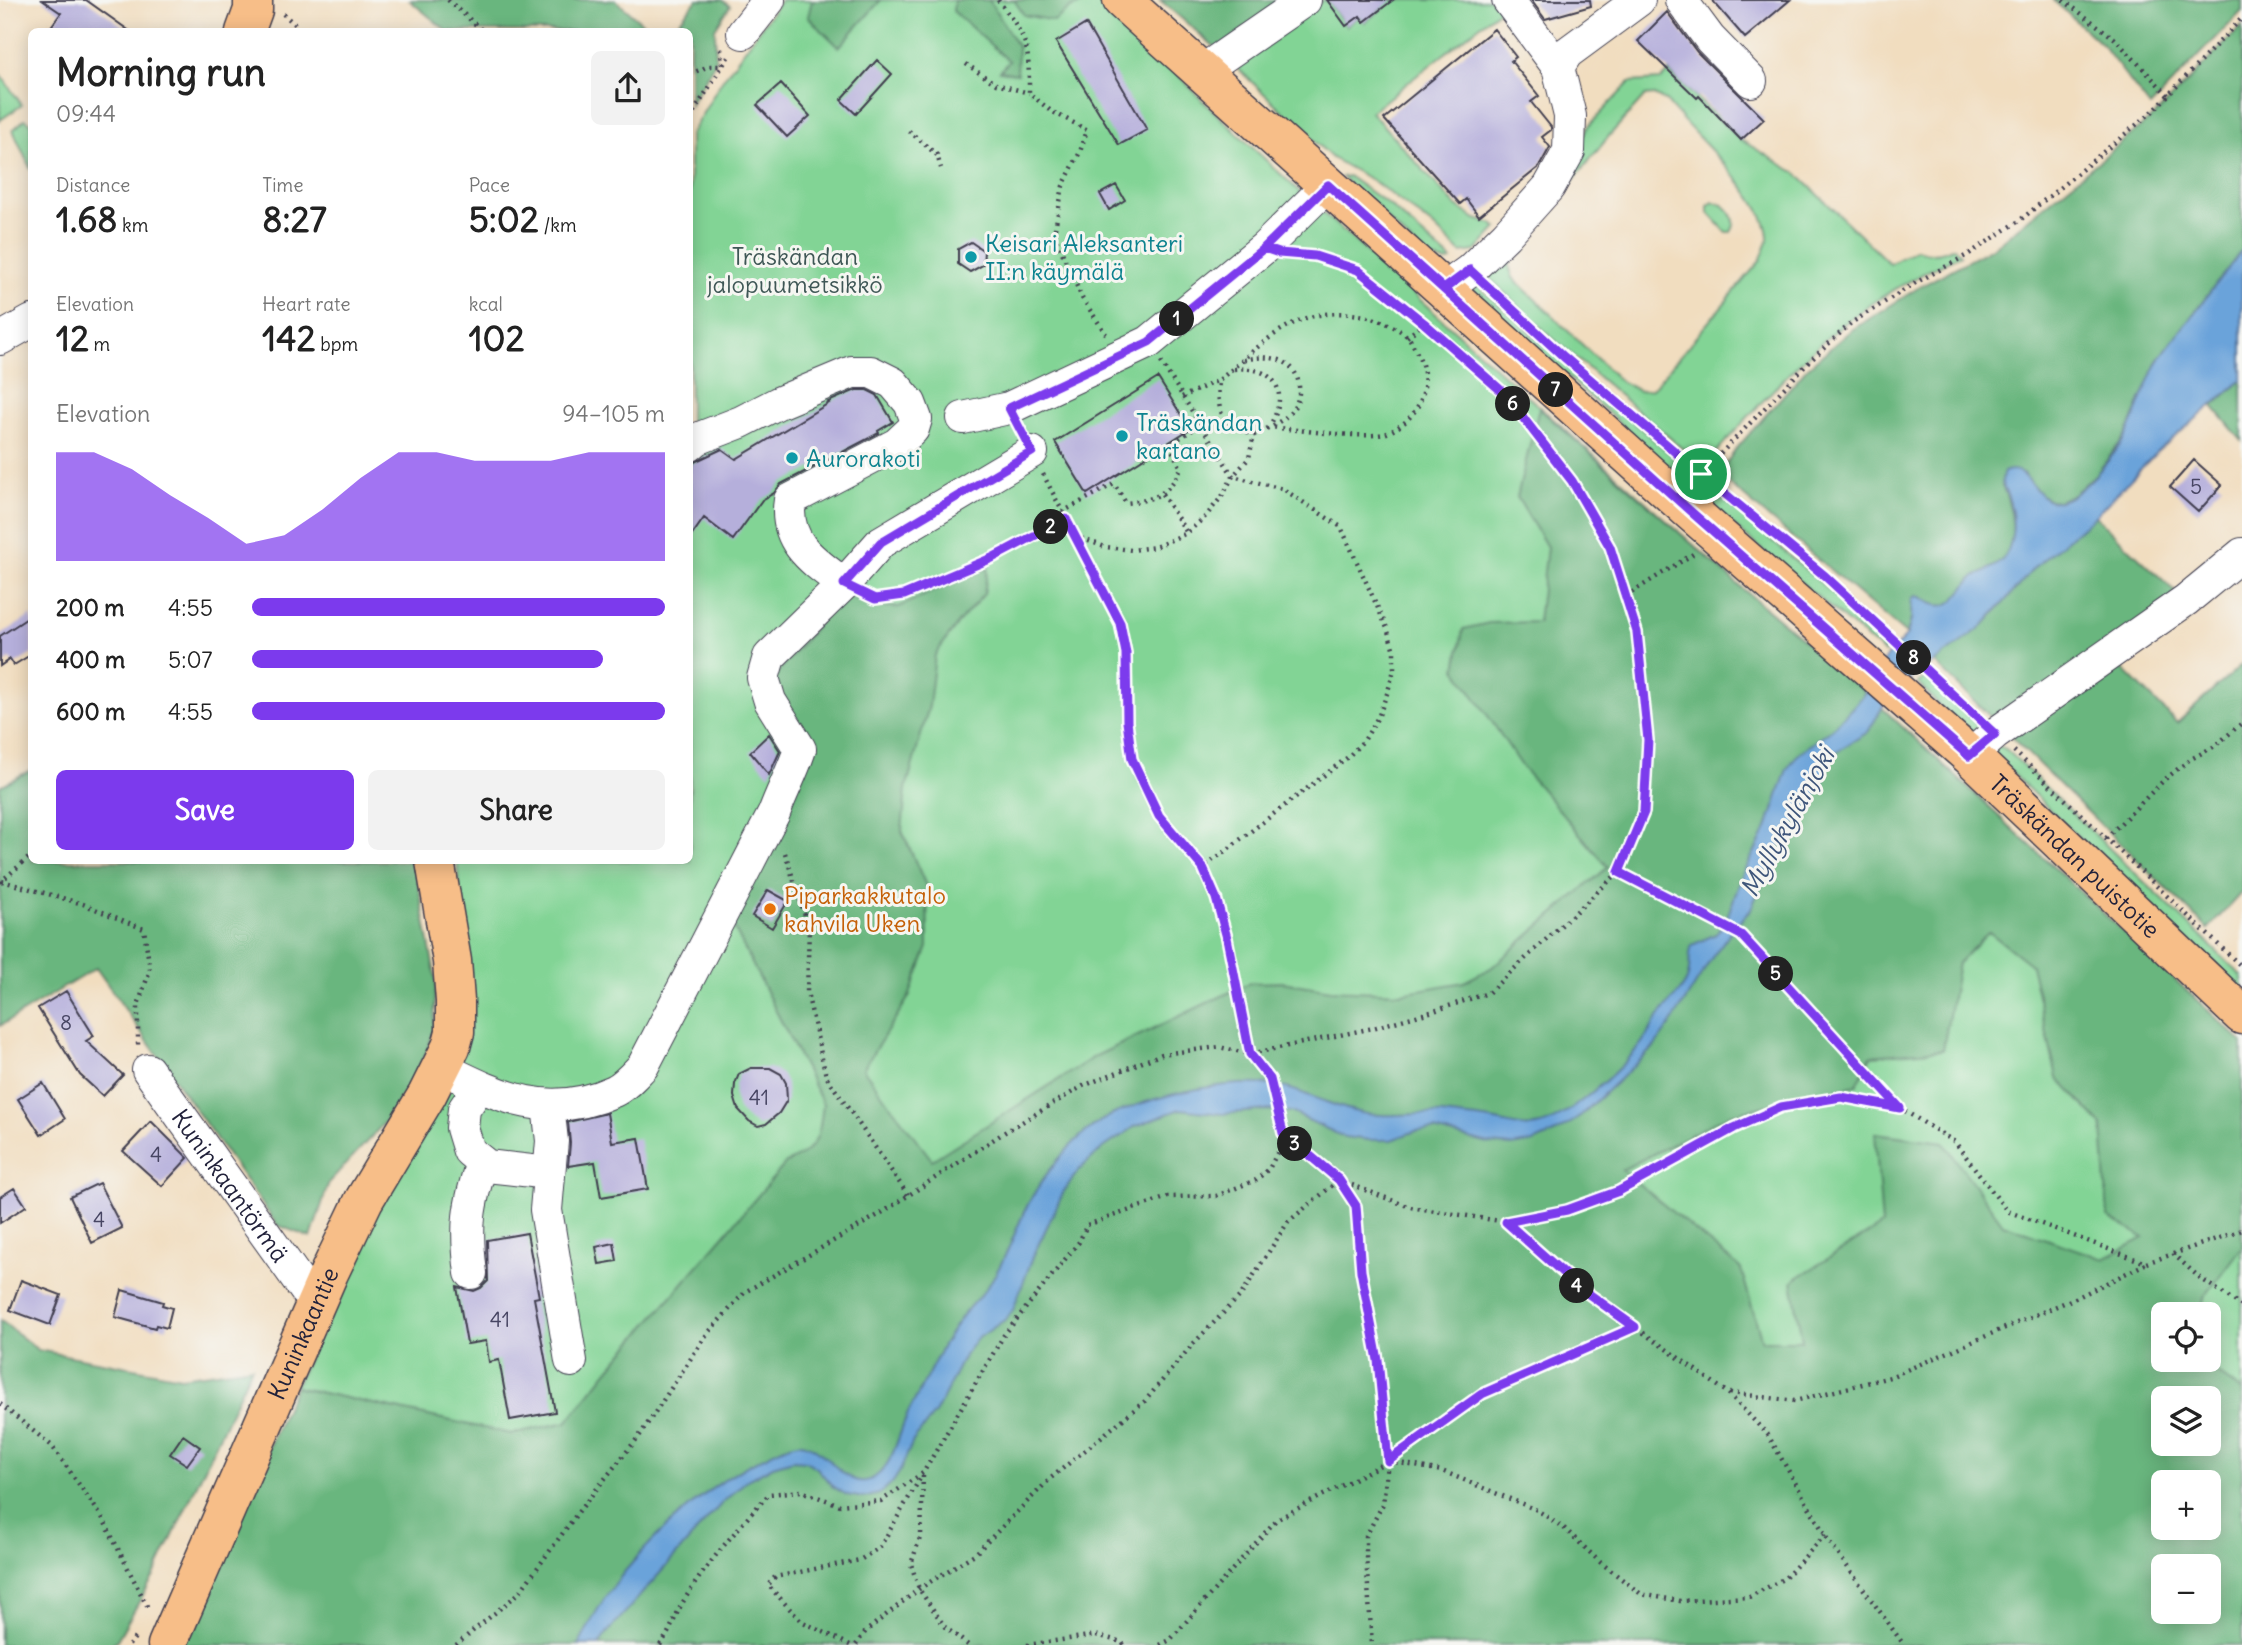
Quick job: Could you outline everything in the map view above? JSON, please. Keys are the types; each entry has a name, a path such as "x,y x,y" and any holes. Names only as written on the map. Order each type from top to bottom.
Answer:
{"main road":[{"name":"Träskändan puistotie","path":"1122,0 1689,510 1862,635 1930,721 1982,745 2242,1015"},
{"name":"Kuninkaantie","path":"151,1641 364,1200 442,1068 456,1032 452,961 436,864"}],"street":[{"path":"743,33 769,0"},
{"path":"1202,71 1305,0"},
{"path":"1444,289 1470,270 1506,235 1549,187 1569,151 1570,116 1558,66 1508,0"},
{"path":"1681,0 1710,39 1751,81"},
{"path":"1558,66 1567,52 1627,4"},
{"path":"963,418 1009,408 1149,342 1264,248 1328,185"},
{"path":"0,339 28,323"},
{"path":"693,442 852,372 871,372 893,383 910,403 916,419 913,429 897,444 790,500 788,514 791,531 808,558 844,584"},
{"path":"442,1068 479,1087 521,1103 548,1105 581,1102 616,1091 643,1066 793,772 800,748 770,701 763,678 769,657 844,584 881,542 1032,452"},
{"path":"1982,745 2186,600 2242,554"},
{"name":"Kuninkaantörmä","path":"148,1070 306,1291 317,1298"},
{"path":"479,1087 464,1109 462,1128 469,1151 487,1166 550,1173"},
{"path":"548,1105 552,1141 546,1210 571,1361"},
{"path":"471,1273 467,1239 468,1216 482,1162"}],"path":[{"path":"448,0 480,28"},
{"path":"998,0 1019,26 1028,49 1029,93"},
{"path":"2063,0 2114,38 2168,95"},
{"path":"259,10 296,28"},
{"path":"1701,474 1810,361 1851,323 1917,282 1994,240 2142,120 2242,18"},
{"path":"693,113 743,33"},
{"path":"966,64 996,84 1029,93 1051,111 1087,130 1080,152 1063,186 1054,234 1083,298 1120,356"},
{"path":"693,73 709,66 722,66"},
{"path":"909,131 937,155 942,168"},
{"path":"456,1645 519,1593 640,1434 707,1334 745,1292 1083,1086 1162,1054 1219,1047 1250,1054 1373,1028 1488,993 1619,872 1644,812 1648,740 1637,632 1610,547 1572,481 1504,393 1424,323 1358,270 1315,256 1279,253 1264,248"},
{"path":"1182,397 1219,380 1272,337 1300,320 1323,314 1344,312 1386,324 1407,337 1423,365 1425,393 1416,410 1385,434 1358,435 1270,427"},
{"path":"1407,337 1424,323"},
{"path":"1149,342 1233,476 1283,489 1341,527 1387,628 1394,651 1394,670 1379,715 1365,739 1348,757 1203,868"},
{"path":"1219,380 1219,408 1223,418 1232,427 1254,435 1290,414 1297,402 1298,377 1285,362 1272,357 1244,360"},
{"path":"1233,369 1254,368 1265,372 1274,380 1280,397 1278,412 1270,427"},
{"path":"1062,512 1114,484 1126,503 1144,502 1162,494 1173,485 1181,468 1169,446 1200,425"},
{"path":"1648,429 1825,576 1862,635 1942,684 1982,745 2106,838 2242,967"},
{"path":"1074,536 1105,547 1132,550 1155,547 1187,533 1206,516 1249,457 1254,435"},
{"path":"1032,452 1120,623 1126,653 1127,722 1132,759 1159,816 1203,868 1216,898 1227,938 1250,1054 1270,1079 1284,1134 1339,1180 1356,1206 1361,1271 1378,1360 1388,1461 1383,1504 1366,1536 1372,1645"},
{"path":"1162,494 1187,533"},
{"path":"844,584 875,599 904,595 992,558 1066,519"},
{"path":"2106,838 2164,780 2189,760 2216,746 2242,723"},
{"path":"774,813 809,928 807,992 826,1076 908,1195"},
{"path":"1,881 28,858"},
{"path":"1619,872 1741,935 1900,1108 1955,1142 2007,1211 2146,1263"},
{"path":"1,881 83,904 144,929 150,970 138,1005 138,1047 148,1070"},
{"path":"1339,1180 1410,1207 1506,1222 1567,1210 1619,1191 1734,1128 1781,1107 1841,1097 1900,1108"},
{"path":"1284,1134 1269,1169 1256,1180 1216,1196 1168,1197 1087,1225 1079,1242 1004,1335 880,1547 860,1560 775,1577 768,1586 801,1621 853,1645 866,1631 919,1589 976,1553 1051,1478 1145,1401 1192,1345 1241,1295 1288,1222 1339,1180"},
{"path":"1506,1222 1579,1287 1728,1393 1768,1435 1825,1535 1904,1645"},
{"path":"1728,1393 1795,1401 1890,1377 2080,1296 2146,1263 2242,1230"},
{"path":"2173,1254 2200,1278 2242,1306"},
{"path":"1160,1645 1170,1640 1276,1520 1388,1461 1482,1394 1635,1327"},
{"path":"0,1404 52,1446 102,1517 149,1610"},
{"path":"1388,1461 1441,1471 1537,1510 1565,1529 1600,1562 1641,1594 1680,1601 1749,1597 1785,1578 1825,1535"},
{"path":"923,1473 921,1535 911,1564 919,1589 945,1627 968,1645"},
{"path":"660,1645 672,1630 683,1603 728,1539 769,1494 801,1490 840,1504 881,1501 923,1473"},
{"path":"1027,1645 1096,1635 1122,1642 1124,1645"},
{"path":"129,1645 151,1641"}],"green space":[{"path":"409,0 615,0 648,28 443,28"},
{"path":"697,0 722,0 730,6 715,29 716,60 693,100 693,28 674,28"},
{"name":"Träskändan jalopuumetsikkö","path":"781,0 1104,0 1206,104 1303,195 1744,590 1853,681 2242,1042 2242,1645 181,1645 358,1245 424,1124 461,921 457,864 693,864 693,130 721,82"},
{"path":"812,0 881,0 839,47 808,17"},
{"path":"954,0 989,0 1018,47 1017,74 1000,71 1009,61 953,11"},
{"path":"1014,0 1088,2 1072,7 1054,21 1024,15"},
{"path":"1160,0 1284,0 1217,49"},
{"path":"1323,0 1327,0 1346,26 1360,16 1365,22 1383,8 1380,0 1501,0 1502,8 1371,112 1454,204 1476,219 1493,224 1497,228 1476,251 1461,253 1433,226 1375,182 1332,158 1232,63"},
{"path":"2053,0 2242,0 2242,11 2150,107 2103,46"},
{"path":"2242,26 2242,250 2159,359 2126,435 2097,473 2075,493 2059,501 2050,500 2040,494 2023,473 2002,486 2009,504 2012,526 2010,547 2006,556 1974,577 1948,605 1936,605 1917,596 1912,598 1907,635 1721,477 1721,471 1736,449 1807,368 1850,331 1921,286 1994,247 2154,116"},
{"path":"1669,72 1741,140 1796,173 1890,264 1917,249 1936,253 1954,247 1960,255 1894,290 1836,330 1777,386 1703,466 1550,336 1478,268 1575,154 1587,128 1630,82 1661,80","holes":["1654,95 1667,102 1744,187 1757,206 1768,240 1760,261 1652,389 1639,391 1620,381 1513,278 1509,266 1512,256 1609,136 1645,96"]},
{"path":"0,74 22,105 0,120"},
{"path":"25,119 28,121 28,163 13,130"},
{"path":"1348,176 1389,205 1451,260 1448,262 1429,259 1342,177"},
{"path":"1713,202 1731,213 1734,222 1731,232 1726,232 1708,212 1708,206"},
{"path":"1477,285 1893,646 1884,653 1721,515 1470,288"},
{"path":"2242,380 2242,441 2213,406"},
{"path":"1539,408 1744,590 1853,681 2242,1042 2242,1247 2204,1302 2151,1302 2151,1372 2216,1372 2242,1391 2242,1645 181,1645 295,1387 511,1434 567,1422 609,1369 786,1163 811,1147 818,1133 823,1104 731,922 811,749 772,679 844,593 874,607 898,607 988,567 984,594 935,655 929,706 906,789 902,831 927,888 928,947 909,997 863,1069 932,1160 1096,1056 1249,983 1282,982 1331,990 1401,993 1464,982 1491,968 1608,867 1524,769 1456,669 1463,629 1489,623 1538,622 1547,547 1517,497","holes":["1989,932 2031,965 2057,1077 2102,1125 2108,1217 2144,1238 2104,1259 2003,1224 1943,1142 1875,1133 1882,1225 1792,1281 1802,1341 1762,1341 1741,1269 1622,1170 1731,1114 1857,1085 1871,1056 1943,1050 1958,963"]},
{"path":"2095,516 2181,597 2104,650 2177,723 2242,664 2242,892 2208,929 1933,661 1983,626 2034,568"},
{"path":"1926,677 1985,730 1975,737 1953,719 1918,683"},
{"path":"1996,745 2006,749 2242,976 2242,998 1993,754"},
{"path":"28,772 28,864 415,864 436,980 434,1029 428,1049 388,1119 329,1182 311,1238 277,1225 96,968 0,1026 0,786"},
{"path":"0,1320 38,1350 181,1377 252,1367 154,1576 117,1640 111,1645 0,1645"}],"water":[{"name":"Myllykylänjoki","path":"2242,250 2242,380 2158,451 2095,516 2034,568 1983,626 1889,696 1868,732 1837,751 1829,762 1821,789 1785,837 1772,860 1750,911 1713,956 1671,1024 1654,1047 1577,1119 1534,1142 1512,1146 1489,1144 1434,1130 1416,1131 1391,1140 1344,1137 1291,1112 1267,1110 1222,1114 1180,1109 1136,1126 1102,1149 1079,1170 1064,1191 1034,1254 1013,1310 1006,1319 977,1339 965,1354 936,1412 913,1441 893,1482 879,1494 864,1498 847,1495 833,1487 817,1468 806,1461 793,1460 773,1466 747,1480 722,1503 599,1645 579,1645 605,1598 642,1552 682,1513 748,1466 783,1447 798,1443 817,1450 845,1475 855,1480 864,1481 882,1471 943,1346 958,1321 993,1278 1040,1183 1074,1142 1116,1113 1177,1093 1246,1084 1287,1088 1367,1114 1440,1114 1529,1126 1552,1121 1592,1093 1636,1050 1684,986 1689,973 1692,945 1716,934 1726,920 1743,874 1767,828 1787,769 1798,754 1834,727 1862,697 1886,657 1907,635 1912,598 1917,596 1942,606 1947,604 1956,598 1970,581 1999,563 2006,554 2011,540 2013,517 2002,484 2004,472 2020,472 2037,491 2051,501 2069,497 2088,483 2127,434 2162,356"}],"building":[{"path":"42,0 86,0 125,28 50,28 61,13"},
{"path":"1327,0 1393,0 1364,22 1360,16 1346,26"},
{"path":"1531,0 1590,0 1591,6 1545,19"},
{"path":"1712,0 1790,0 1745,38"},
{"path":"1667,12 1697,52 1764,119 1741,140 1699,96 1697,98 1638,41"},
{"path":"1086,24 1147,130 1119,145 1056,42"},
{"path":"1494,29 1516,57 1511,61 1539,96 1531,102 1551,127 1542,137 1550,147 1539,167 1479,216 1466,199 1460,204 1384,119"},
{"path":"877,60 892,74 856,114 841,100"},
{"path":"781,84 810,116 787,137 757,105"},
{"path":"1116,185 1125,200 1109,210 1100,194"},
{"name":"Keisari Aleksanteri II:n käymälä","path":"971,242 984,251 983,265 970,272 958,264 958,249"},
{"name":"Träskändan kartano","path":"1158,378 1190,429 1087,494 1055,442"},
{"name":"Aurorakoti","path":"856,390 867,390 877,395 893,422 878,431 879,433 781,484 774,493 762,500 733,540 704,518 693,534 693,463 722,449 736,459 828,402"},
{"path":"2194,460 2222,485 2198,512 2170,487"},
{"path":"28,618 28,656 14,665 10,659 0,666 0,636"},
{"path":"769,734 780,751 769,775 750,752"},
{"name":"Piparkakkutalo kahvila Uken","path":"768,890 788,901 772,928 752,916"},
{"path":"66,991 94,1036 86,1041 123,1075 103,1096 80,1075 38,1008"},
{"path":"751,1068 770,1068 781,1074 786,1083 787,1100 779,1113 766,1124 758,1126 738,1109 734,1096 739,1074"},
{"path":"43,1083 65,1119 41,1135 18,1099"},
{"path":"607,1113 612,1142 639,1138 648,1189 601,1197 595,1162 568,1166 568,1122"},
{"path":"151,1121 188,1158 162,1186 123,1151"},
{"path":"99,1183 122,1228 92,1243 70,1197"},
{"path":"14,1188 26,1206 0,1223 0,1197"},
{"path":"527,1233 539,1297 534,1298 555,1412 510,1420 499,1360 489,1362 486,1341 467,1344 457,1287 474,1291 488,1281 487,1240"},
{"path":"614,1243 617,1261 599,1264 596,1247"},
{"path":"21,1280 61,1295 50,1325 10,1310"},
{"path":"122,1290 163,1302 162,1305 172,1308 167,1328 156,1325 155,1328 115,1317"},
{"path":"183,1435 200,1447 187,1465 170,1454"}],"place":[{"name":"Keisari Aleksanteri II:n käymälä","path":"971,257"},
{"name":"Träskändan kartano","path":"1122,436"},
{"name":"Aurorakoti","path":"792,458"},
{"name":"Piparkakkutalo kahvila Uken","path":"770,909"}],"route":[{"path":"1701,474 1564,357 1470,270 1444,289 1328,185 1264,248 1149,342 1009,408 1032,452 881,542 844,584 875,599 904,595 992,558 1066,519 1120,623 1126,653 1127,722 1132,759 1159,816 1203,868 1216,898 1227,938 1250,1054 1270,1079 1283,1133 1339,1180 1356,1206 1361,1271 1378,1360 1388,1461 1482,1394 1635,1327 1579,1287 1506,1222 1567,1210 1619,1191 1734,1128 1781,1107 1841,1097 1900,1108 1741,935 1619,872 1644,812 1648,740 1637,632 1610,547 1572,481 1504,393 1358,270 1315,256 1279,253 1264,248 1317,197 1328,185 1689,510 1969,756 1995,734 1825,576 1701,474"}]}
